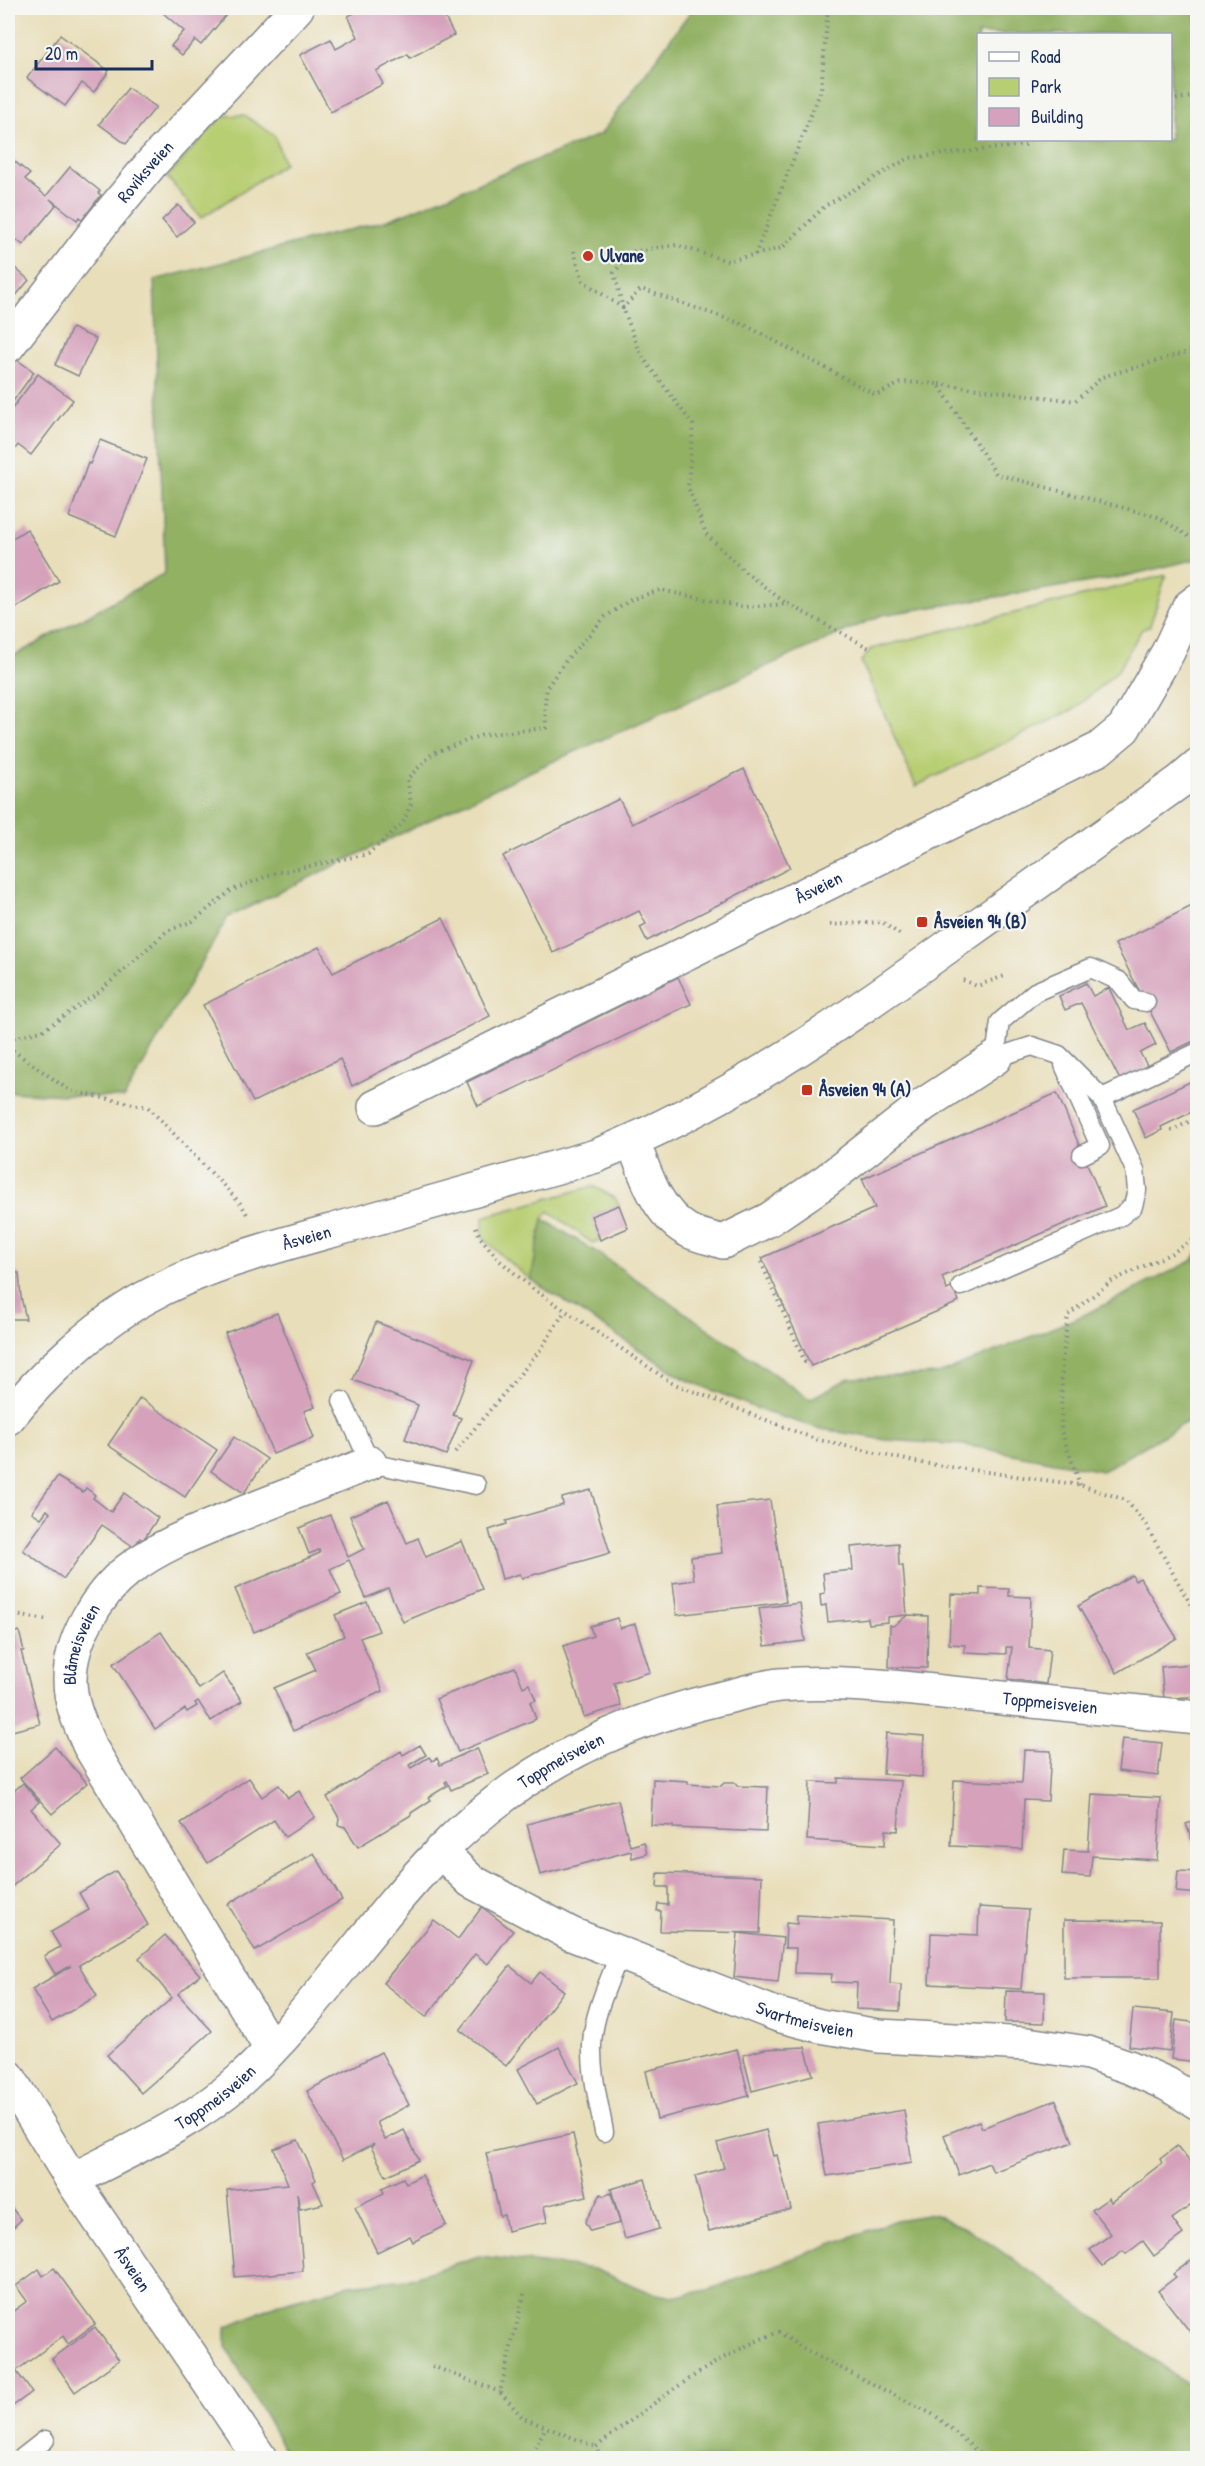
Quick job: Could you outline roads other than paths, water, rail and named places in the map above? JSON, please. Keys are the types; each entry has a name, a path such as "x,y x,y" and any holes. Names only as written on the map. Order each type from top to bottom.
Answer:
{"street":[{"name":"Roviksveien","path":"8,346 103,222 151,164 297,8"},
{"name":"Åsveien","path":"375,1107 1099,748 1124,728 1168,652 1189,607 1197,600"},
{"name":"Åsveien","path":"11,1408 80,1344 110,1320 142,1299 181,1280 278,1246 596,1156 633,1141 714,1100 868,1004 1179,782 1197,766"},
{"path":"633,1141 642,1166 665,1213 688,1231 723,1242 770,1219 826,1181 923,1105 995,1058"},
{"name":"Blåmeisveien","path":"271,2049 89,1745 74,1710 70,1679 75,1647 84,1626 105,1593 127,1570 158,1550 370,1463"},
{"name":"Toppmeisveien","path":"72,2180 177,2126 238,2082 320,1994 392,1904 440,1851 495,1800 573,1752 637,1723 699,1703 776,1685 812,1684 914,1690 1197,1718"},
{"name":"Svartmeisveien","path":"440,1851 471,1881 572,1934 778,2015 820,2026 879,2036 1027,2044 1088,2054 1130,2067 1167,2084 1197,2103"},
{"name":"Åsveien","path":"8,2076 72,2180 260,2458"}],"lane":[{"path":"961,1286 1122,1216 1133,1206 1137,1190 1135,1170 1102,1098 1059,1055 1032,1046 995,1058 1000,1022 1035,992 1091,968 1119,981 1134,1000 1146,1002"},
{"path":"1102,1098 1197,1052"},
{"path":"1059,1055 1100,1146 1082,1155"},
{"path":"342,1401 370,1463 476,1485"},
{"path":"604,2132 592,2071 592,2043 599,2007 620,1953"},
{"path":"22,2458 45,2440"}],"place":[{"name":"Ulvane","path":"588,256"},
{"name":"Åsveien 94 (B)","path":"922,922"},
{"name":"Åsveien 94 (A)","path":"807,1090"}]}
